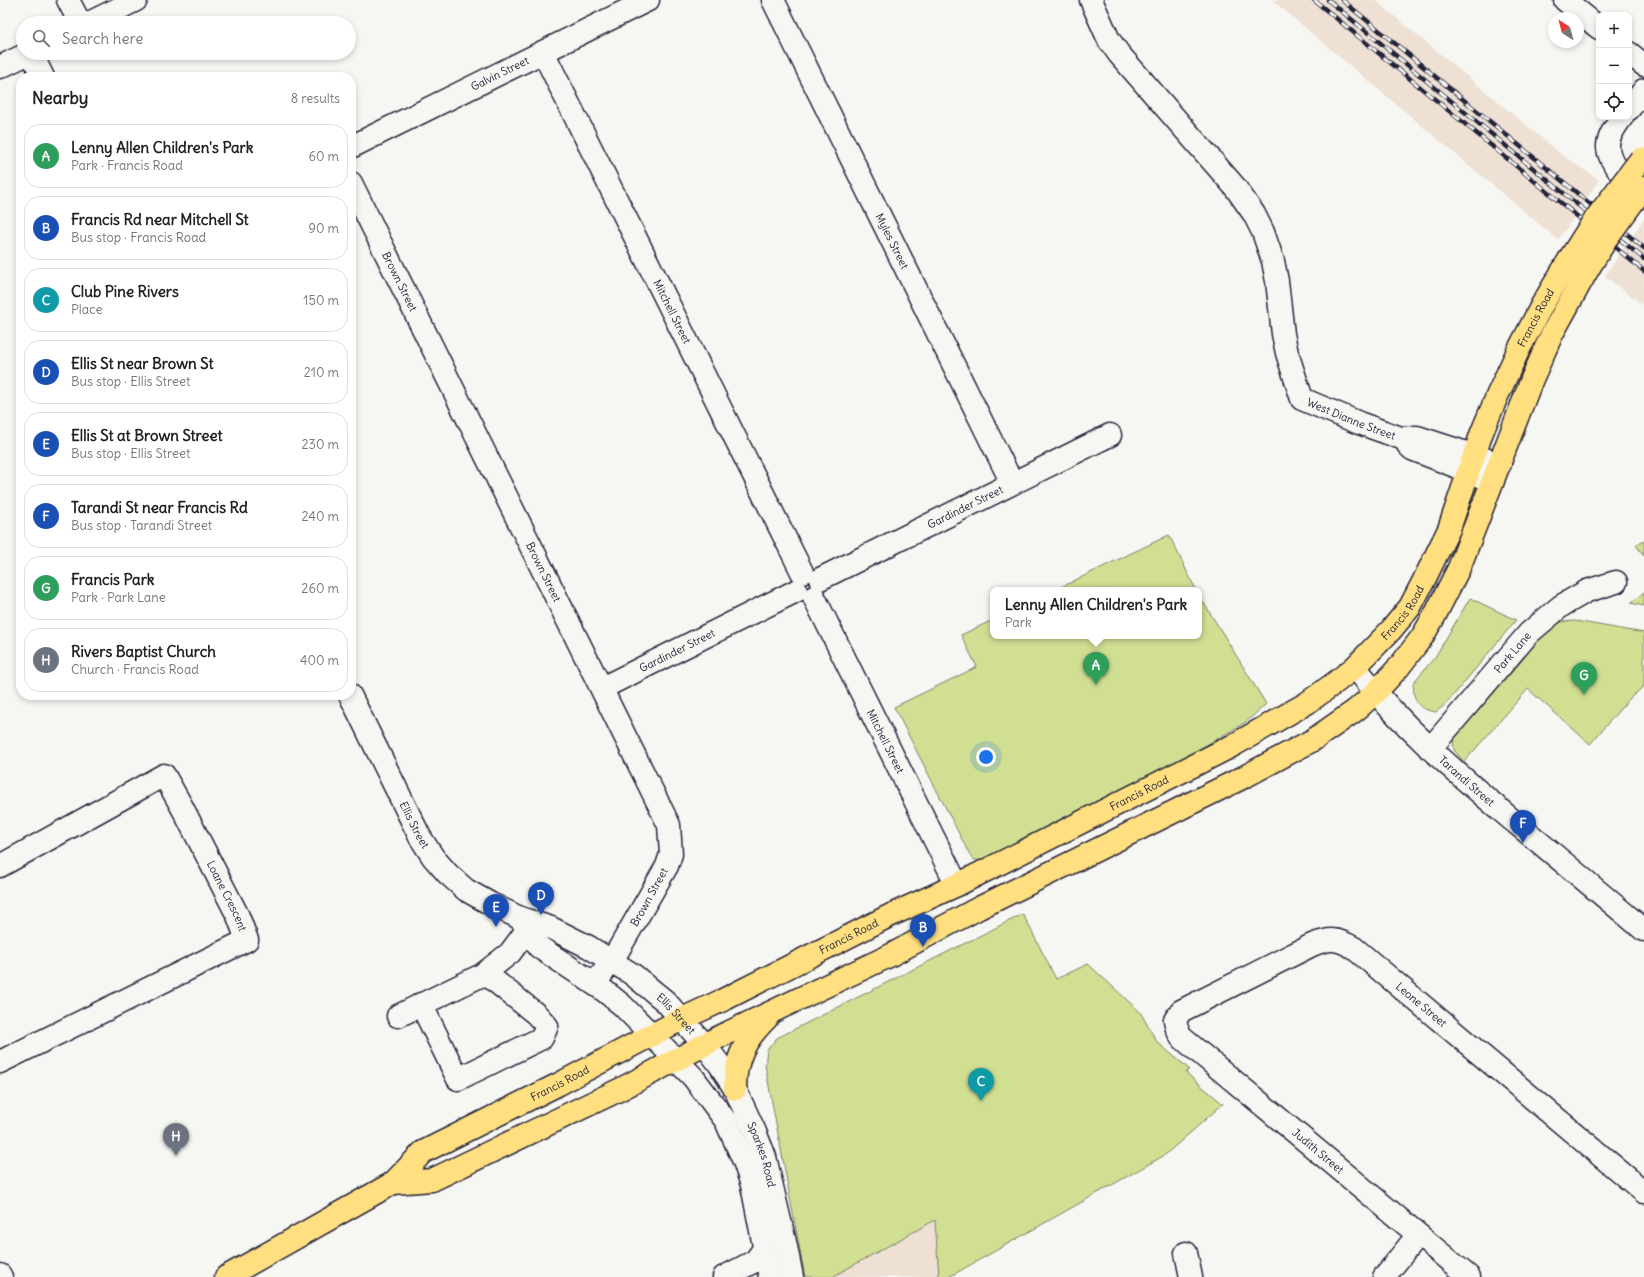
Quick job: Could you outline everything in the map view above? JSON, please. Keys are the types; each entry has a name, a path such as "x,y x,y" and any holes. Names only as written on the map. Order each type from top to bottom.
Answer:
{"main road":[{"name":"Francis Road","path":"226,1277 393,1183 423,1152 559,1084 652,1034 957,885 1238,743 1307,703 1355,667 1391,630 1410,607 1449,529 1471,463 1495,400 1518,351 1542,305 1593,222 1642,157"},
{"name":"Francis Road","path":"393,1183 432,1180 619,1090 704,1044 889,956 979,908 1291,752 1336,725 1356,710 1375,693 1399,667 1422,637 1434,617 1459,568 1532,379 1552,334 1588,269 1609,235 1644,187"},
{"path":"735,1089 735,1075 741,1051 752,1033 775,1010"}],"street":[{"path":"68,0 76,16"},
{"path":"103,16 136,0"},
{"name":"Galvin Street","path":"356,145 648,0"},
{"name":"Myles Street","path":"773,0 1012,483"},
{"name":"West Dianne Street","path":"1091,0 1104,30 1119,54 1235,187 1254,214 1263,232 1273,261 1277,281 1282,334 1302,399 1359,423 1401,438 1412,449 1471,463 1496,472"},
{"path":"1566,0 1596,25"},
{"name":"Mitchell Street","path":"543,52 957,885"},
{"path":"1632,55 1644,65"},
{"path":"0,67 16,60"},
{"path":"34,60 40,72"},
{"path":"1632,104 1644,90"},
{"path":"1620,120 1612,134 1608,148 1609,153 1611,159 1628,183 1644,195"},
{"name":"Brown Street","path":"356,193 670,826 671,854 660,880 612,961 594,984"},
{"name":"Gardinder Street","path":"602,688 1110,435"},
{"name":"Park Lane","path":"1430,749 1529,633 1561,606 1587,591 1616,582"},
{"name":"Tarandi Street","path":"1355,667 1375,693 1430,749 1470,785 1644,930"},
{"name":"Ellis Street","path":"352,700 420,837 433,857 448,874 466,890 523,924 551,928 590,947 632,974 665,1001 704,1044"},
{"name":"Loane Crescent","path":"0,866 164,775 238,916 247,940 0,1062"},
{"path":"398,1016 485,973 510,954 523,924"},
{"name":"Ellis Street","path":"523,924 539,947 622,1005 675,1059"},
{"name":"Leone Street","path":"1175,1020 1181,1012 1194,1003 1312,945 1324,940 1335,939 1344,942 1354,948 1641,1185"},
{"path":"421,1004 458,1079 542,1038 547,1026 536,1014 485,973"},
{"name":"Judith Street","path":"1175,1020 1181,1037 1191,1047 1469,1277"},
{"name":"Sparkes Road","path":"704,1044 720,1065 735,1089 756,1132 765,1157 792,1277"},
{"name":"Sparkes Road","path":"675,1059 697,1082 726,1121 744,1161 752,1185 770,1277"},
{"path":"1384,1277 1418,1235"},
{"path":"724,1277 755,1262 764,1249"},
{"path":"1186,1253 1191,1277"}],"shaded area":[{"path":"1272,0 1375,0 1562,155 1599,180 1558,240"},
{"path":"1644,219 1644,306 1605,276"},
{"path":"936,1220 939,1277 832,1277"}],"green space":[{"path":"1169,535 1195,587 1061,587"},
{"path":"1644,541 1644,556 1636,545"},
{"path":"1644,592 1644,606 1631,603"},
{"path":"1470,598 1516,620 1447,703 1436,712 1430,711 1418,704 1414,695 1413,683 1435,657"},
{"path":"1202,600 1266,704 1246,722 1136,786 994,864 972,859 894,707 977,667 961,635 990,621 990,639 1202,639"},
{"path":"1575,621 1644,633 1644,686 1628,700 1590,744 1528,689 1464,762 1454,750 1453,737 1541,636 1558,622"},
{"path":"1023,914 1056,979 1088,964 1140,1012 1157,1042 1189,1069 1186,1073 1223,1104 1165,1155 949,1277 939,1277 935,1220 832,1277 805,1277 765,1065 767,1050 777,1038"}],"railway":[{"path":"1314,0 1644,271"},
{"path":"1328,0 1644,259"},
{"path":"1342,0 1644,248"}],"place":[{"name":"Lenny Allen Children's Park","path":"1096,685"},
{"name":"Francis Park","path":"1584,695"},
{"name":"Tarandi St near Francis Rd","path":"1523,843"},
{"name":"Ellis St near Brown St","path":"541,915"},
{"name":"Ellis St at Brown Street","path":"496,927"},
{"name":"Francis Rd near Mitchell St","path":"923,947"},
{"name":"Club Pine Rivers","path":"981,1101"},
{"name":"Rivers Baptist Church","path":"176,1156"}]}
